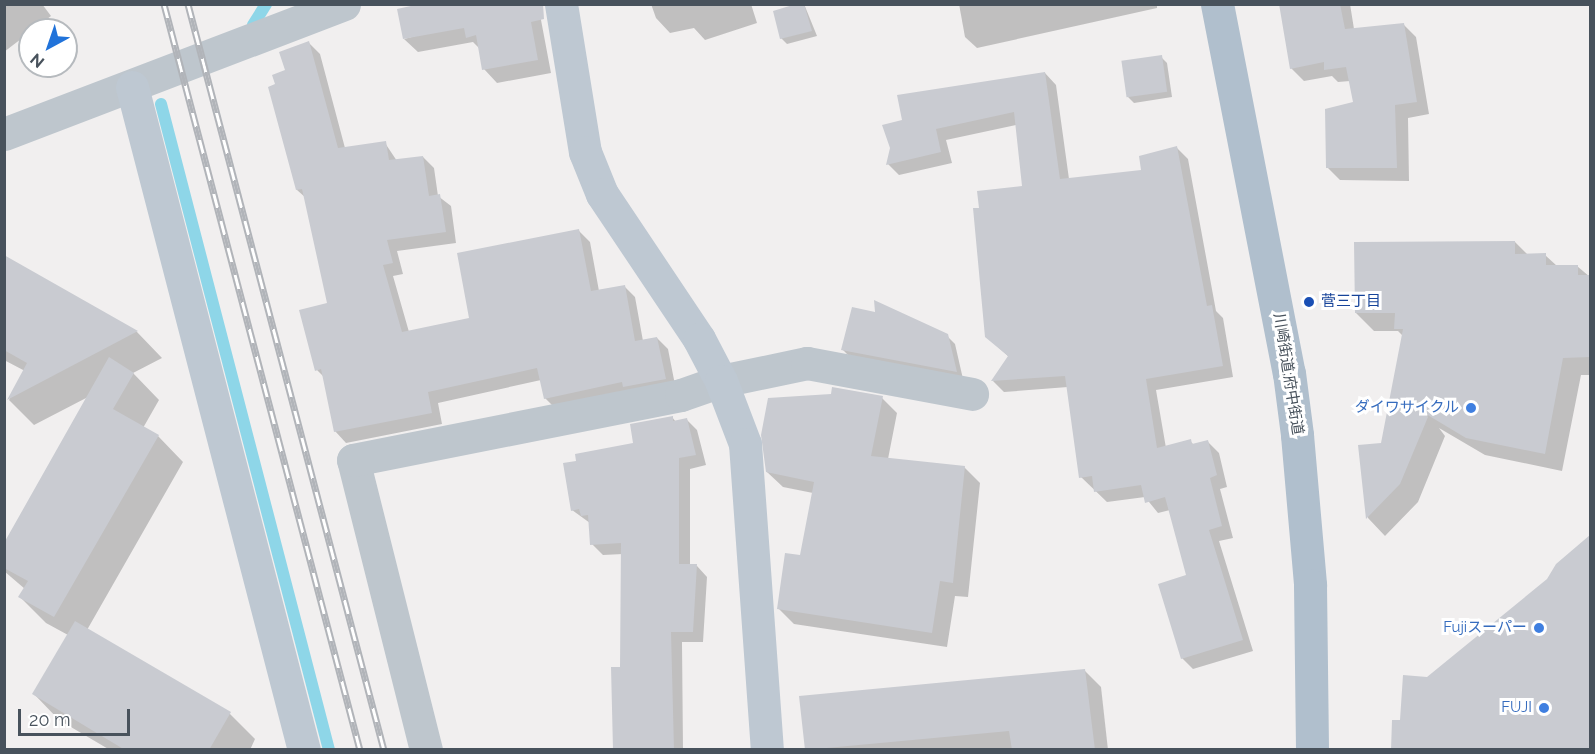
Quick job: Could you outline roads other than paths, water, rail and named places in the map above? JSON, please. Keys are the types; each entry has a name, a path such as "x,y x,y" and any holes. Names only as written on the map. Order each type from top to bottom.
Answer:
{"main road":[{"name":"川崎街道;府中街道","path":"1217,4 1295,414 1310,585 1312,750"}],"street":[{"path":"4,134 132,87 236,42 344,4"},
{"path":"561,4 585,152 602,194 699,339 721,381 745,444 767,750"},
{"path":"132,87 304,750"},
{"path":"426,750 353,460 681,395 721,381 807,363 972,394"}],"waterway":[{"path":"253,25 266,4"},
{"path":"161,104 329,750"}],"railway":[{"path":"164,4 360,750"},
{"path":"188,4 384,750"}],"place":[{"name":"菅三丁目","path":"1309,302"},
{"name":"ダイワサイクル","path":"1471,408"},
{"name":"Fujiスーパー","path":"1539,628"},
{"name":"FUJI","path":"1544,708"}]}
